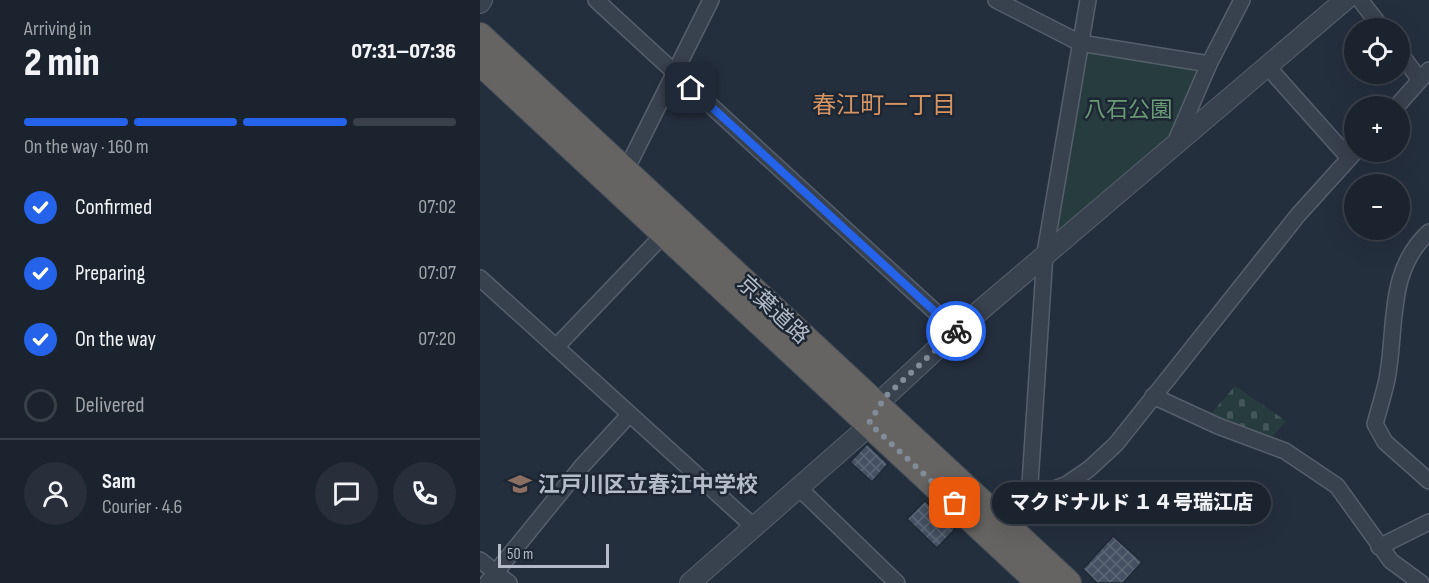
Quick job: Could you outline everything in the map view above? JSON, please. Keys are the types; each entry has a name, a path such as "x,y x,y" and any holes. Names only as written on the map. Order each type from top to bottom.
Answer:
{"highway":[{"name":"京葉道路","path":"480,36 626,170 874,415 1026,578"},
{"name":"京葉道路","path":"480,62 664,233 874,415 1005,523 1068,583"}],"street":[{"path":"596,0 956,331"},
{"path":"626,170 711,0"},
{"path":"996,0 1080,43 1209,64"},
{"path":"1029,499 1045,253 1088,0"},
{"path":"1175,143 1209,64 1242,0"},
{"path":"690,583 862,432 885,397 956,331 1345,0"},
{"path":"1360,0 1374,18"},
{"path":"1406,96 1425,75 1410,62"},
{"path":"1267,66 1344,147"},
{"path":"1005,523 1029,499 1067,484 1116,444 1298,215 1346,162"},
{"path":"1429,232 1406,260 1396,289 1387,379 1375,424 1385,442 1429,481"},
{"path":"556,346 664,233"},
{"path":"480,278 754,527"},
{"path":"1153,396 1218,426 1285,452 1337,486 1391,561 1421,583"},
{"path":"492,578 583,465 629,415"},
{"path":"799,488 891,580"},
{"path":"1379,547 1429,522"},
{"path":"480,560 492,578 509,583"}],"green space":[{"name":"八石公園","path":"1089,50 1198,69 1171,138 1061,231 1054,226"},
{"path":"1235,386 1286,421 1269,440 1210,415"}],"building":[{"path":"867,444 888,464 872,482 850,462"},
{"path":"925,501 955,529 937,548 907,519"},
{"path":"1113,536 1142,562 1123,583 1097,583 1083,569"}],"way so far":[{"path":"955,503 869,423 881,401 956,331"}],"place":[{"name":"江戸川区立春江中学校","path":"520,484"},
{"name":"マクドナルド １４号瑞江店","path":"955,503"}],"district":[{"name":"春江町一丁目","path":"884,105"}],"route":[{"path":"691,88 956,331"}]}
